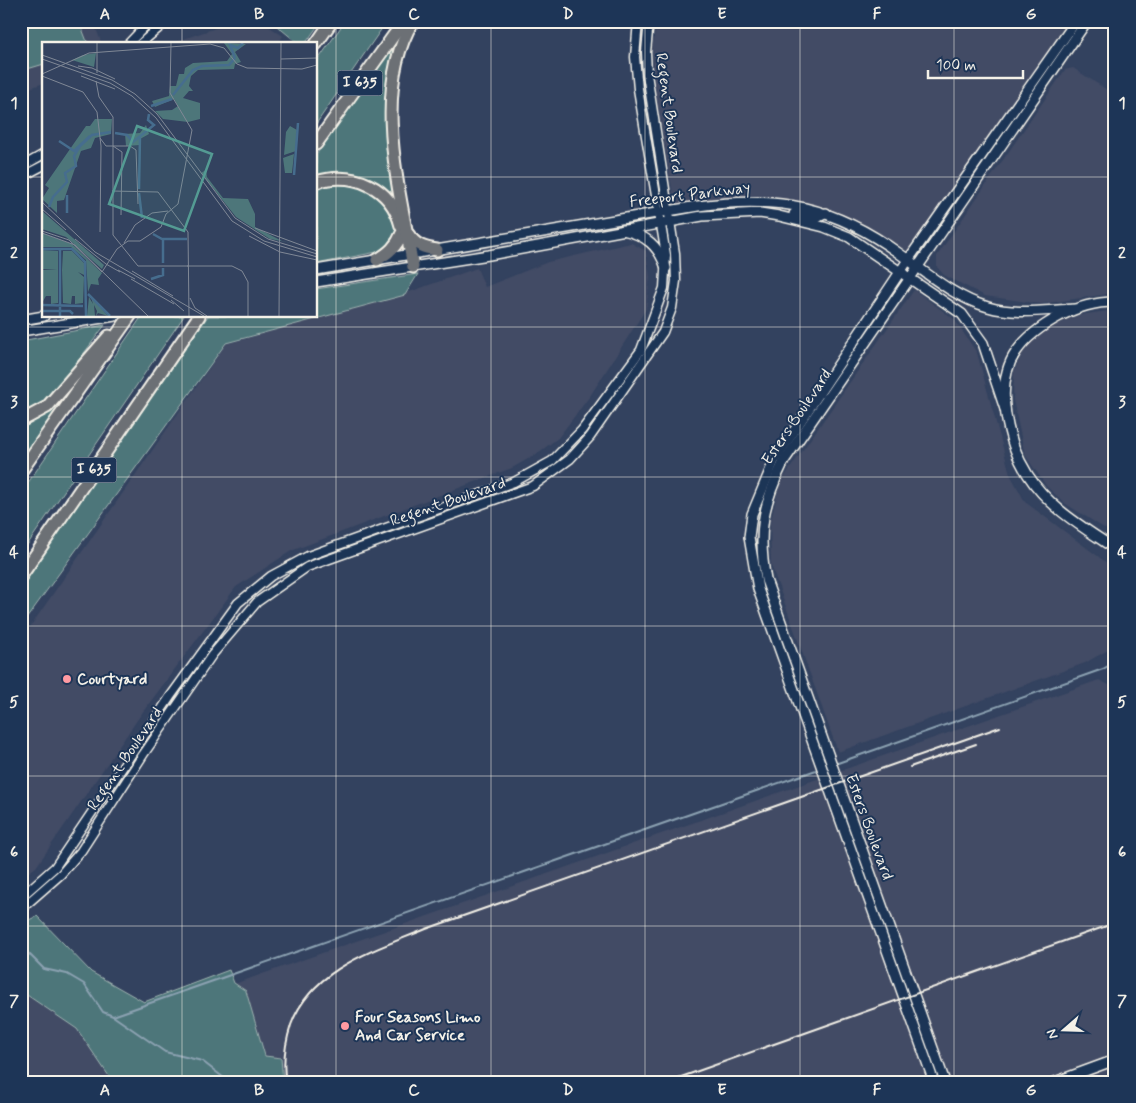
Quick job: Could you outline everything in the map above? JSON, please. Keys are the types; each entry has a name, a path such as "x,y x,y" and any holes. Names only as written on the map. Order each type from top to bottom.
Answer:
{"highway":[{"path":"317,42 332,21"},
{"name":"I 635","path":"318,141 404,21"},
{"path":"410,267 389,111 394,65 406,32 413,21"},
{"path":"318,182 338,177 349,178 370,185 391,205 399,218 404,232 413,242 423,248 437,250"},
{"path":"377,260 390,252 404,232"},
{"path":"21,421 47,407 124,318"},
{"path":"21,471 129,318"},
{"name":"I 635","path":"21,576 200,318"}],"main road":[{"name":"Esters Boulevard","path":"934,1082 758,589 750,545 752,514 774,461 908,260 1076,21"},
{"name":"Esters Boulevard","path":"945,1082 766,580 761,540 763,514 773,483 784,461 1088,21"},
{"name":"Freeport Parkway","path":"318,270 669,210 744,201 781,203 826,213 872,233 956,293 990,307 1014,311 1075,309"},
{"name":"Freeport Parkway","path":"318,282 560,242 671,221 727,214 760,213 779,216 824,227 850,237 962,314 972,326 988,356 1005,408"},
{"path":"779,216 791,213 818,218 826,213"},
{"path":"620,230 642,236 650,241 658,249 666,268"},
{"path":"1115,302 1092,303 1075,309 1046,324 1016,352 1007,374 1005,408 1010,436 1019,457 1039,490 1053,505 1115,549"},
{"path":"21,320 42,316"},
{"path":"21,332 104,318"},
{"path":"1055,1082 1115,1060"}],"street":[{"path":"130,42 150,21"},
{"path":"142,42 167,21"},
{"name":"Regent Boulevard","path":"21,897 55,866 238,603 271,576 322,550 514,482 548,464 558,456 594,415 641,350 659,305 666,268 661,223 638,89 635,57 638,21"},
{"name":"Regent Boulevard","path":"21,909 50,885 81,851 143,755 217,648 245,613 273,588 307,567 533,486 557,470 590,437 663,332 671,311 676,281 671,221 647,68 649,21"},
{"path":"21,167 42,155"},
{"path":"21,177 42,166"},
{"path":"134,750 143,755"}],"shaded area":[{"path":"21,21 93,21 101,42 42,42 42,84 21,91"},
{"path":"236,21 261,21 283,36 279,42 175,42"},
{"path":"657,21 1071,21 1002,118 935,220 909,252 839,213 802,201 760,196 677,203 674,200 654,86 652,48"},
{"path":"1073,68 1115,95 1115,293 1041,304 985,296 944,275 937,267 937,256 1065,70"},
{"path":"631,243 646,251 650,277 646,309 590,396 558,438 535,455 512,468 291,551 236,587 142,713 36,867 21,878 21,640 226,344 401,295 477,268 485,287 548,262"},
{"path":"914,290 954,319 977,353 1010,474 1025,502 1115,569 1115,646 1085,663 838,752 771,565 770,524 780,483"},
{"path":"1115,310 1115,535 1066,504 1047,487 1025,455 1013,400 1014,371 1025,348 1051,326 1079,315"},
{"path":"1099,680 1115,688 1115,1082 283,1082 281,1058 265,1056 246,991 234,984"},
{"path":"21,991 77,1029 113,1082 21,1082"}],"green space":[{"path":"24,21 79,21 87,42 42,42 42,65 24,70 21,33"},
{"path":"271,21 321,21 306,42 297,42"},
{"path":"345,21 387,21 318,121 318,60"},
{"path":"402,30 389,68 386,105 401,212 380,188 318,179 318,152"},
{"path":"327,184 355,184 370,192 385,204 394,220 396,228 392,244 387,250 318,264 318,187"},
{"path":"418,274 405,295 226,343 21,626 21,585 207,318 318,318 318,289"},
{"path":"141,318 183,318 21,554 21,493"},
{"path":"105,325 49,400 21,417 21,341"},
{"path":"66,391 68,393 21,461 21,425 41,416"},
{"path":"37,916 91,972 144,1002 229,970 234,983 246,991 265,1056 281,1058 283,1082 113,1082 77,1029 21,991 21,924"}],"waterway":[{"path":"835,764 1103,669 1115,662"},
{"path":"113,1016 819,769"},
{"path":"21,946 44,969 67,974 84,984 103,1012 113,1016 165,1052 202,1061 224,1078 223,1082"}],"railway":[{"path":"286,1082 284,1067 286,1046 291,1025 301,1005 329,975 366,954 426,929 1000,727"},
{"path":"910,767 976,744"},
{"path":"667,1082 1115,923"}],"place":[{"name":"Courtyard","path":"67,679"},
{"name":"Four Seasons Limo And Car Service","path":"345,1026"}]}
